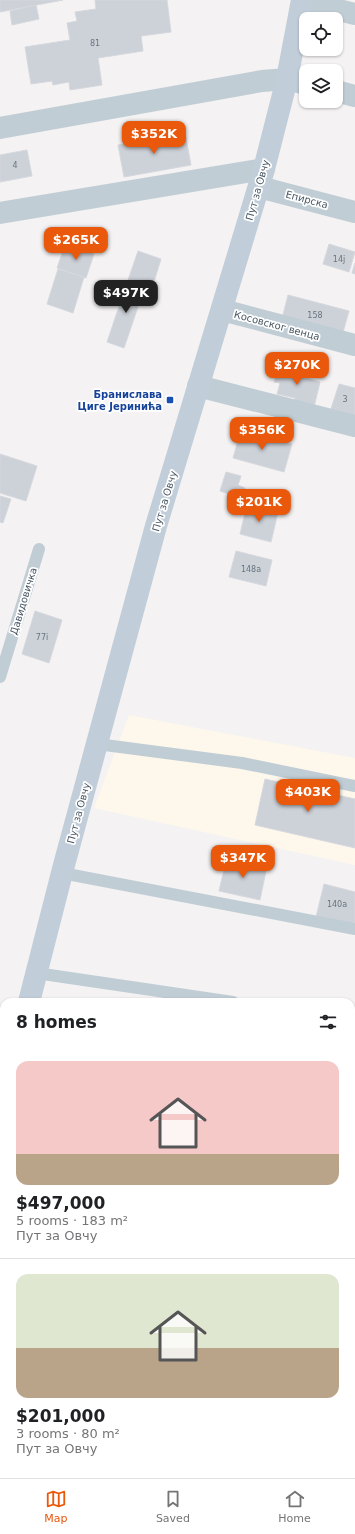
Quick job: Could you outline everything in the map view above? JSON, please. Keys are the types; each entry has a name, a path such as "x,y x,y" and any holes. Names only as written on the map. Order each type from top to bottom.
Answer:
{"street":[{"path":"302,0 355,14"},
{"name":"Пут за Овчу","path":"30,998 62,872 156,526 261,178 296,81 302,0"},
{"path":"0,128 262,80 296,81"},
{"path":"343,93 355,96"},
{"path":"0,213 261,178"},
{"name":"Епирска","path":"261,178 355,212"},
{"name":"Косовског венца","path":"222,310 355,345"},
{"path":"198,386 355,426"}],"lane":[{"name":"Давидовичка","path":"0,677 39,549"},
{"path":"97,744 242,763 355,786"},
{"path":"62,872 355,929"},
{"path":"36,973 206,998"}],"shaded area":[{"path":"129,715 355,758 355,865 94,808"}],"building":[{"path":"0,0 63,0 0,12"},
{"path":"95,0 167,0 171,32 141,36 143,51 98,58 102,85 70,90 69,82 53,85 52,81 31,84 25,47 70,40 67,23 77,21 75,12 96,9"},
{"path":"36,5 39,19 12,25 10,11"},
{"path":"185,133 191,165 124,177 118,145"},
{"path":"27,150 32,176 0,182 0,155"},
{"path":"329,244 355,252 349,272 323,264"},
{"path":"65,245 94,254 86,278 57,268"},
{"path":"138,251 161,259 152,288 128,280"},
{"path":"355,263 355,274 352,273"},
{"path":"58,269 84,277 73,313 47,304"},
{"path":"128,280 145,286 124,348 107,342"},
{"path":"288,295 349,311 342,336 282,319"},
{"path":"279,366 304,373 302,377 320,382 314,407 294,402 295,398 277,394 280,383 274,382"},
{"path":"339,384 355,388 355,416 331,409"},
{"path":"241,430 292,444 284,472 233,458"},
{"path":"0,454 37,466 26,501 0,493"},
{"path":"226,472 241,476 238,485 245,488 242,498 220,491"},
{"path":"0,496 11,499 3,523 0,522"},
{"path":"247,505 278,512 271,542 240,534"},
{"path":"236,551 272,560 266,586 229,577"},
{"path":"35,611 62,620 49,663 22,654"},
{"path":"265,779 355,799 355,848 255,825"},
{"path":"227,857 267,866 260,900 219,891"},
{"path":"324,884 355,892 355,927 316,917"}],"place":[{"name":"Бранислава Циге Јеринића","path":"170,400"}]}
